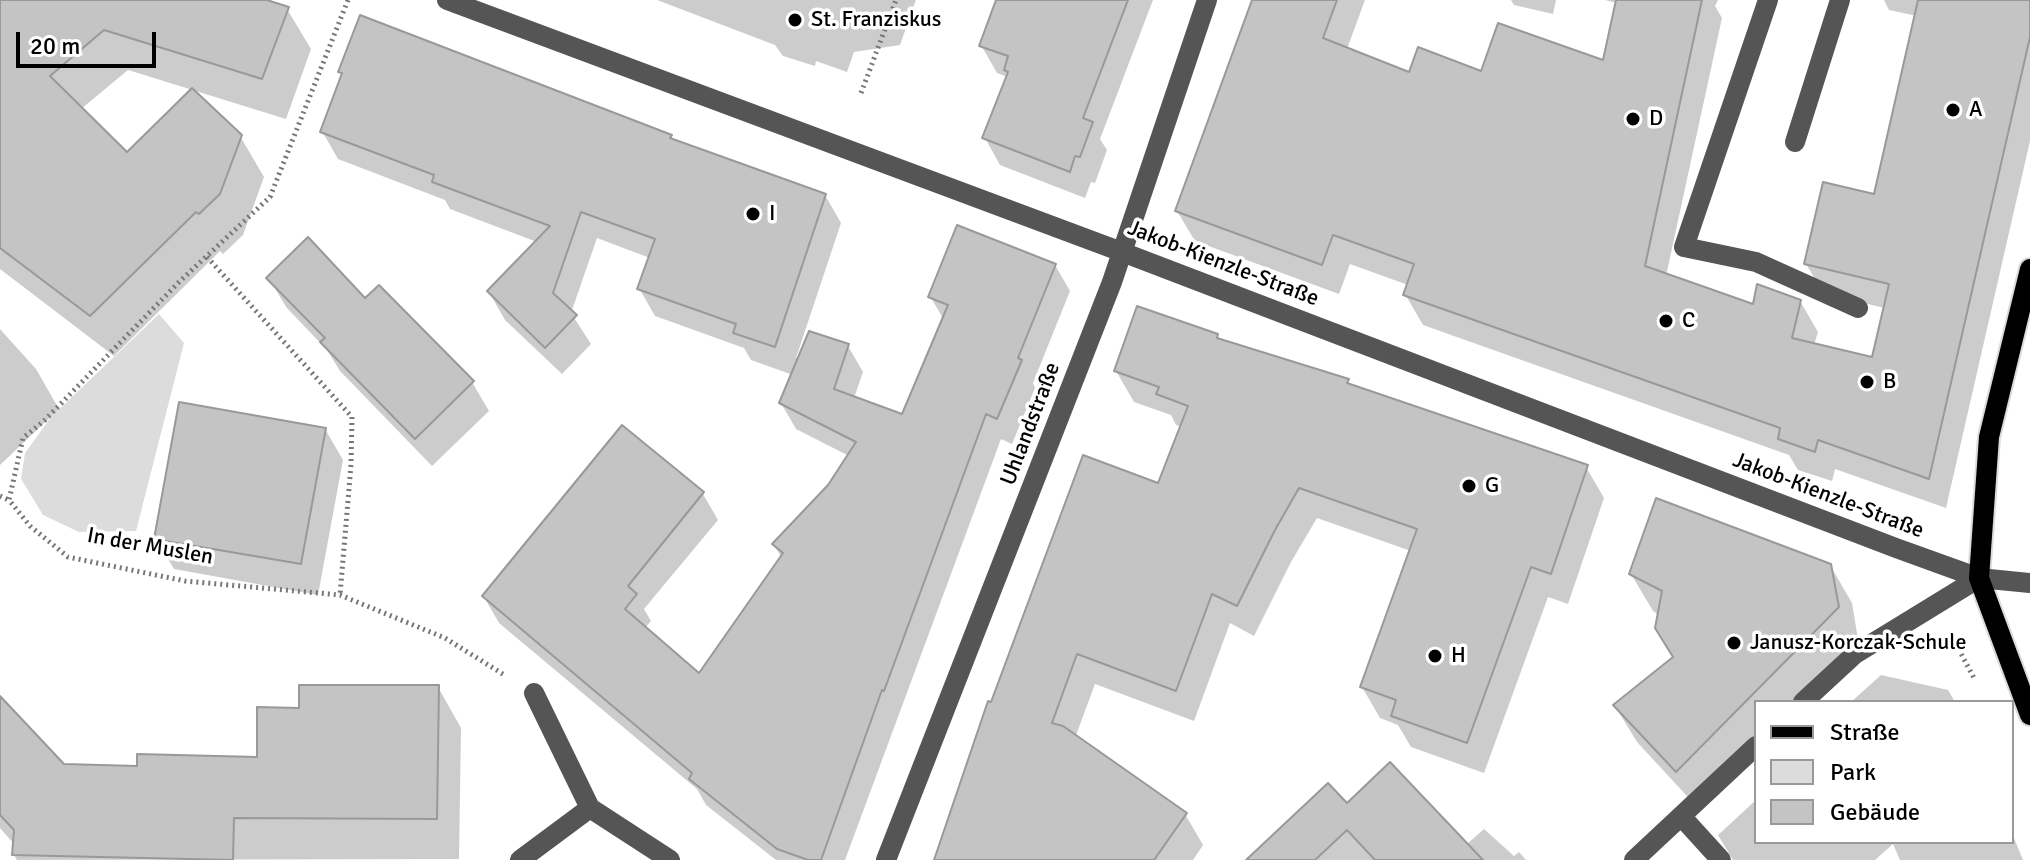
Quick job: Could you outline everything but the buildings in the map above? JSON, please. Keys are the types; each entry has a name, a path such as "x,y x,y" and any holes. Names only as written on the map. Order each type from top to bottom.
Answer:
{"main road":[{"path":"2030,269 1989,437 1979,578 2030,715"}],"street":[{"name":"Jakob-Kienzle-Straße","path":"447,0 1122,252 1979,578 2030,583"},
{"name":"Uhlandstraße","path":"889,852 1122,252 1207,0"},
{"path":"1768,0 1684,247 1756,262 1858,308"},
{"path":"1795,142 1840,0"},
{"path":"1805,700 1855,654 1979,578"},
{"path":"534,693 590,808 670,860"},
{"path":"1634,860 1754,748"},
{"path":"520,860 590,808"},
{"path":"1681,816 1721,860"}],"path":[{"path":"0,496 9,500 23,438 45,420 270,197 348,0"},
{"path":"861,93 896,0"},
{"path":"207,257 352,417 340,595"},
{"name":"In der Muslen","path":"9,500 30,526 68,557 185,581 340,595 445,638 534,693"}],"green space":[{"path":"159,314 184,343 136,531 79,532 43,515 21,479 25,453 51,417"}],"place":[{"name":"St. Franziskus","path":"795,20"},
{"name":"A","path":"1953,110"},
{"name":"D","path":"1633,119"},
{"name":"I","path":"753,214"},
{"name":"C","path":"1666,321"},
{"name":"B","path":"1867,382"},
{"name":"G","path":"1469,486"},
{"name":"Janusz-Korczak-Schule","path":"1734,643"},
{"name":"H","path":"1435,656"}]}
